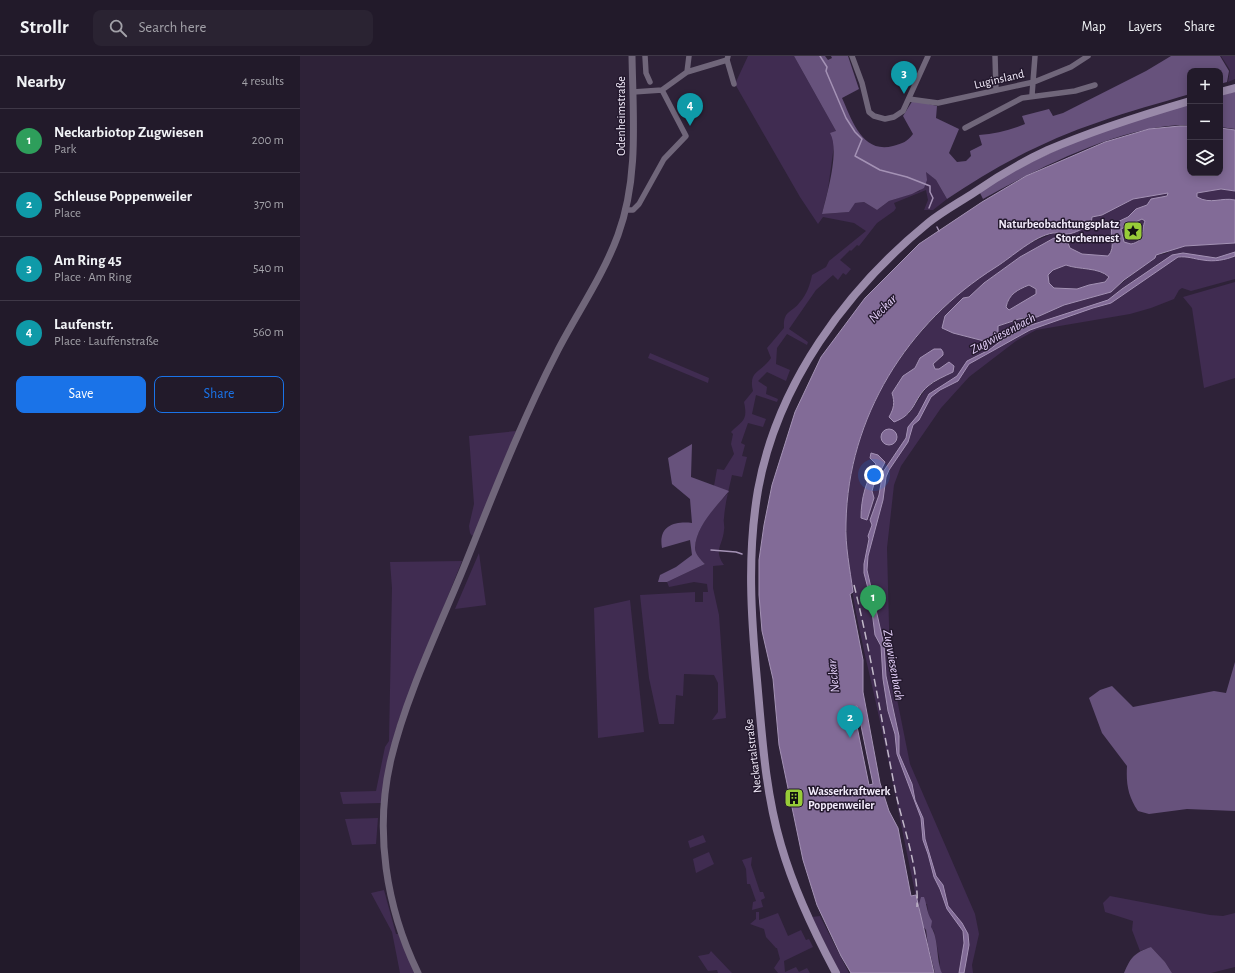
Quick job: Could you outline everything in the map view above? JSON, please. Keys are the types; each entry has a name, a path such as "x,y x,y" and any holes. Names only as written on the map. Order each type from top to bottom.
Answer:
{"main road":[{"path":"1223,91 1235,88"},
{"name":"Neckartalstraße","path":"836,973 814,931 796,890 781,845 770,799 763,746 753,637 750,580 753,523 763,469 782,413 798,378 817,345 837,316 863,286 897,251 928,223 1003,173 1046,151 1104,127 1187,102"}],"street":[{"name":"Odenheimstraße","path":"418,973 399,928 388,886 385,862 384,814 387,778 392,753 415,686 527,413 557,352 606,263 618,235 632,175 632,56"},
{"name":"Odenheimstraße","path":"645,56 646,73 650,82"},
{"path":"687,72 689,56"},
{"path":"852,56 862,83 869,112 880,118 894,117 903,111 928,56"},
{"path":"995,56 996,90"},
{"path":"1032,95 1035,56"},
{"name":"Luginsland","path":"909,99 938,103 1034,82 1071,67 1088,56"},
{"path":"633,92 662,90 687,72 728,58 734,84"},
{"path":"965,128 1022,98 1032,95 1075,91 1095,84"},
{"path":"625,210 633,210 639,204 664,159 686,136 662,90"}],"shaded area":[{"path":"748,56 794,56 836,131 828,189 822,214 849,212 854,203 864,202 877,210 889,201 920,191 925,171 936,180 947,199 933,210 924,210 928,200 926,190 894,203 896,208 894,211 877,223 859,246 857,245 851,251 850,250 840,260 851,269 846,275 843,273 838,280 833,275 816,290 789,329 808,342 807,345 787,334 777,348 776,364 790,370 786,381 767,372 758,381 767,387 766,394 778,399 777,402 756,395 752,414 766,419 763,427 748,423 741,443 745,445 742,456 747,457 742,477 732,475 728,492 714,486 717,469 724,470 734,454 731,444 733,434 731,432 744,420 744,402 753,391 752,379 754,375 771,358 767,348 784,328 785,318 789,312 797,306 805,296 812,275 826,267 829,261 866,231 854,223 823,217 818,224 800,197 735,84"},
{"path":"794,56 825,56 828,60 832,58 831,56 848,56 859,89 842,98 854,125 866,140 873,145 882,147 893,146 904,142 911,137 913,134 903,116 913,100 937,106 936,118 959,129 949,153 957,162 966,161 971,156 970,151 982,145 979,135 991,134 1025,124 1022,116 1049,109 1053,116 1063,113 1146,71 1171,56 1220,56 1229,71 1227,82 1223,83 1223,68 1187,68 1187,95 1122,114 1059,137 1020,155 947,199 936,180 926,172 927,180 924,188 912,194 889,201 877,210 864,202 855,203 849,212 822,214 832,172 834,150 830,133 836,131"},
{"path":"1221,56 1235,56 1235,79 1228,82 1230,70"},
{"path":"1235,92 1235,129 1223,127 1223,94"},
{"path":"1187,105 1187,125 1165,126 1138,131 1111,139 1056,161 983,199 979,191 1027,164 1089,136"},
{"path":"1221,189 1235,191 1235,200 1229,199 1207,201 1197,197 1197,193"},
{"path":"1166,192 1169,195 1151,199 1147,205 1136,209 1128,217 1113,224 1112,245 1108,256 1085,256 1075,251 1068,243 1054,238 1020,257 984,283 969,297 963,298 946,316 943,328 953,333 984,341 998,333 998,326 1019,319 1037,317 1064,305 1111,292 1156,255 1165,254 1175,248 1185,246 1235,243 1235,279 1191,291 1182,288 1179,290 1174,299 1151,308 1130,314 1036,330 1016,341 969,377 941,408 901,466 894,485 887,548 890,664 910,764 975,914 979,934 972,965 973,973 942,973 939,968 940,962 934,931 930,927 927,904 919,904 934,973 919,912 859,625 850,574 846,524 849,487 856,452 868,418 883,386 903,355 925,327 951,301 981,276 1032,242 1054,233 1058,234 1090,226 1092,217 1102,215 1133,199","holes":["943,355 933,364 935,369 939,369 946,375 927,387 909,414 889,417 894,405 892,393 903,376 915,368 920,358","885,462 874,484 872,491 874,498 867,520 861,518 864,491 876,463"]},
{"path":"1142,219 1145,221 1142,235 1141,227 1137,225 1130,229 1127,233 1128,240 1141,236 1140,240 1131,244 1124,242 1121,229"},
{"path":"1066,265 1094,270 1109,277 1105,282 1077,289 1054,288 1049,283 1048,275 1053,270"},
{"path":"1235,282 1235,378 1204,388 1192,308 1183,297"},
{"path":"1029,285 1036,289 1036,294 1009,310 1006,307 1011,296"},
{"path":"650,353 709,378 708,383 648,358"},
{"path":"516,431 472,536 469,526 474,504 469,436"},
{"path":"692,444 691,477 729,491 708,517 696,540 696,552 698,557 705,564 667,582 658,582 660,575 676,567 692,555 690,540 662,548 661,541 662,535 669,526 679,523 692,523 690,499 672,484 668,458"},
{"path":"728,493 723,535 719,551 719,555 724,565 713,566 713,588 719,615 726,718 712,720 718,712 718,683 714,675 684,674 683,696 676,695 674,724 659,724 649,678 640,595 695,592 695,602 703,602 703,592 708,592 707,584 694,582 669,587 667,582 705,564 698,557 696,552 696,540 707,517"},
{"path":"479,553 486,605 455,609"},
{"path":"462,561 399,719 388,757 381,803 343,804 340,792 376,791 385,747 389,741 392,588 390,562"},
{"path":"630,600 644,732 598,738 594,608"},
{"path":"1235,662 1235,811 1187,809 1149,814 1138,811 1128,790 1127,766 1102,733 1089,698 1100,690 1112,686 1133,707 1214,691 1226,693"},
{"path":"378,818 376,844 352,845 345,819"},
{"path":"703,835 706,842 690,848 688,841"},
{"path":"709,852 714,864 696,873 693,859"},
{"path":"752,857 751,865 760,892 763,892 765,898 761,900 763,907 752,910 753,902 756,901 750,884 747,884 746,869 742,860"},
{"path":"384,890 396,934 398,934 415,973 400,973 392,932 371,893"},
{"path":"1110,896 1210,915 1223,916 1235,913 1235,967 1211,973 1172,973 1165,962 1151,947 1140,951 1132,930 1133,921 1105,912 1103,903"},
{"path":"921,897 924,897 932,921 931,927 934,932 942,973 935,973 926,930 922,925 919,904"},
{"path":"756,912 759,912 759,920 778,913 788,936 801,930 806,940 809,939 813,947 784,961 785,972 796,967 799,972 807,968 810,973 778,973 774,968 780,959 777,948 766,937 764,929 750,924 756,919"},
{"path":"820,916 849,973 840,973 812,917"},
{"path":"1151,947 1165,962 1172,973 1124,973 1134,956"},
{"path":"711,951 732,973 718,973 717,970 708,971 698,956 709,954"}],"water":[{"name":"Neckar","path":"1187,126 1187,176 1223,176 1223,128 1235,130 1235,191 1221,189 1197,193 1197,197 1211,201 1225,199 1235,200 1235,243 1185,246 1156,255 1155,258 1124,280 1111,292 1064,305 1037,317 1019,319 998,326 998,333 984,341 953,333 942,328 945,316 963,298 969,297 984,283 1020,257 1054,238 1061,238 1068,243 1070,248 1082,254 1108,256 1112,249 1111,232 1113,224 1128,217 1136,209 1147,205 1151,199 1167,196 1168,193 1133,199 1102,215 1092,217 1091,225 1074,233 1053,233 1038,238 1023,247 964,290 935,316 910,345 888,376 871,410 858,446 849,484 846,540 853,592 850,594 863,660 863,692 880,783 889,811 898,828 911,896 916,895 934,973 851,973 841,956 817,905 803,860 779,745 773,679 762,631 759,595 759,560 772,485 795,412 821,357 865,298 919,244 982,202 1026,176 1105,142 1149,129","holes":["1142,219 1145,221 1141,238 1136,243 1131,244 1124,242 1121,229","1066,265 1094,270 1109,277 1105,282 1077,289 1054,288 1049,283 1048,275 1053,270","1029,285 1036,289 1036,294 1009,310 1006,307 1011,296","857,706 873,784 869,785 853,707"]},
{"path":"1235,252 1235,256 1215,261 1178,257 1111,303 1030,330 969,364 958,381 940,390 931,397 919,420 913,425 908,442 886,477 883,500 868,556 867,570 884,645 886,676 899,736 899,754 912,784 915,800 923,818 925,839 936,876 943,885 948,906 962,923 968,934 969,945 964,973 959,973 964,943 963,931 947,909 934,877 923,840 921,818 897,754 895,734 888,711 883,679 881,646 875,635 870,596 864,573 864,564 869,539 868,536 872,525 870,520 879,495 883,472 906,438 908,427 918,415 929,394 957,376 967,361 989,350 1002,340 1025,327 1108,300 1172,255 1183,253 1216,258"},
{"path":"934,349 941,349 943,352 943,355 933,364 935,369 939,369 949,362 954,366 953,372 928,386 919,396 910,411 901,419 894,422 889,417 894,405 892,393 903,376 915,368 920,358"},
{"path":"886,429 892,429 897,434 895,443 892,445 886,445 881,440 881,434"},
{"path":"871,453 878,455 885,462 874,484 872,491 874,498 867,520 861,518 861,511 869,477 876,464 870,458"}],"waterway":[{"path":"820,56 827,67 826,71 846,118 855,132 862,139 855,156 880,170 907,177 930,186 930,192 933,198 929,208"},
{"path":"937,227 939,231"},
{"path":"711,550 736,552 742,554"}],"railway":[{"path":"854,585 871,663 896,794 916,878 917,907"}],"place":[{"name":"Am Ring 45","path":"904,94"},
{"name":"Laufenstr.","path":"690,126"},
{"name":"Naturbeobachtungsplatz Storchennest","path":"1133,231"},
{"name":"Neckarbiotop Zugwiesen","path":"873,618"},
{"name":"Schleuse Poppenweiler","path":"850,738"},
{"name":"Wasserkraftwerk Poppenweiler","path":"794,798"}],"water label":[{"name":"Zugwiesenbach","path":"1003,334"},
{"name":"Zugwiesenbach","path":"893,665"}]}
